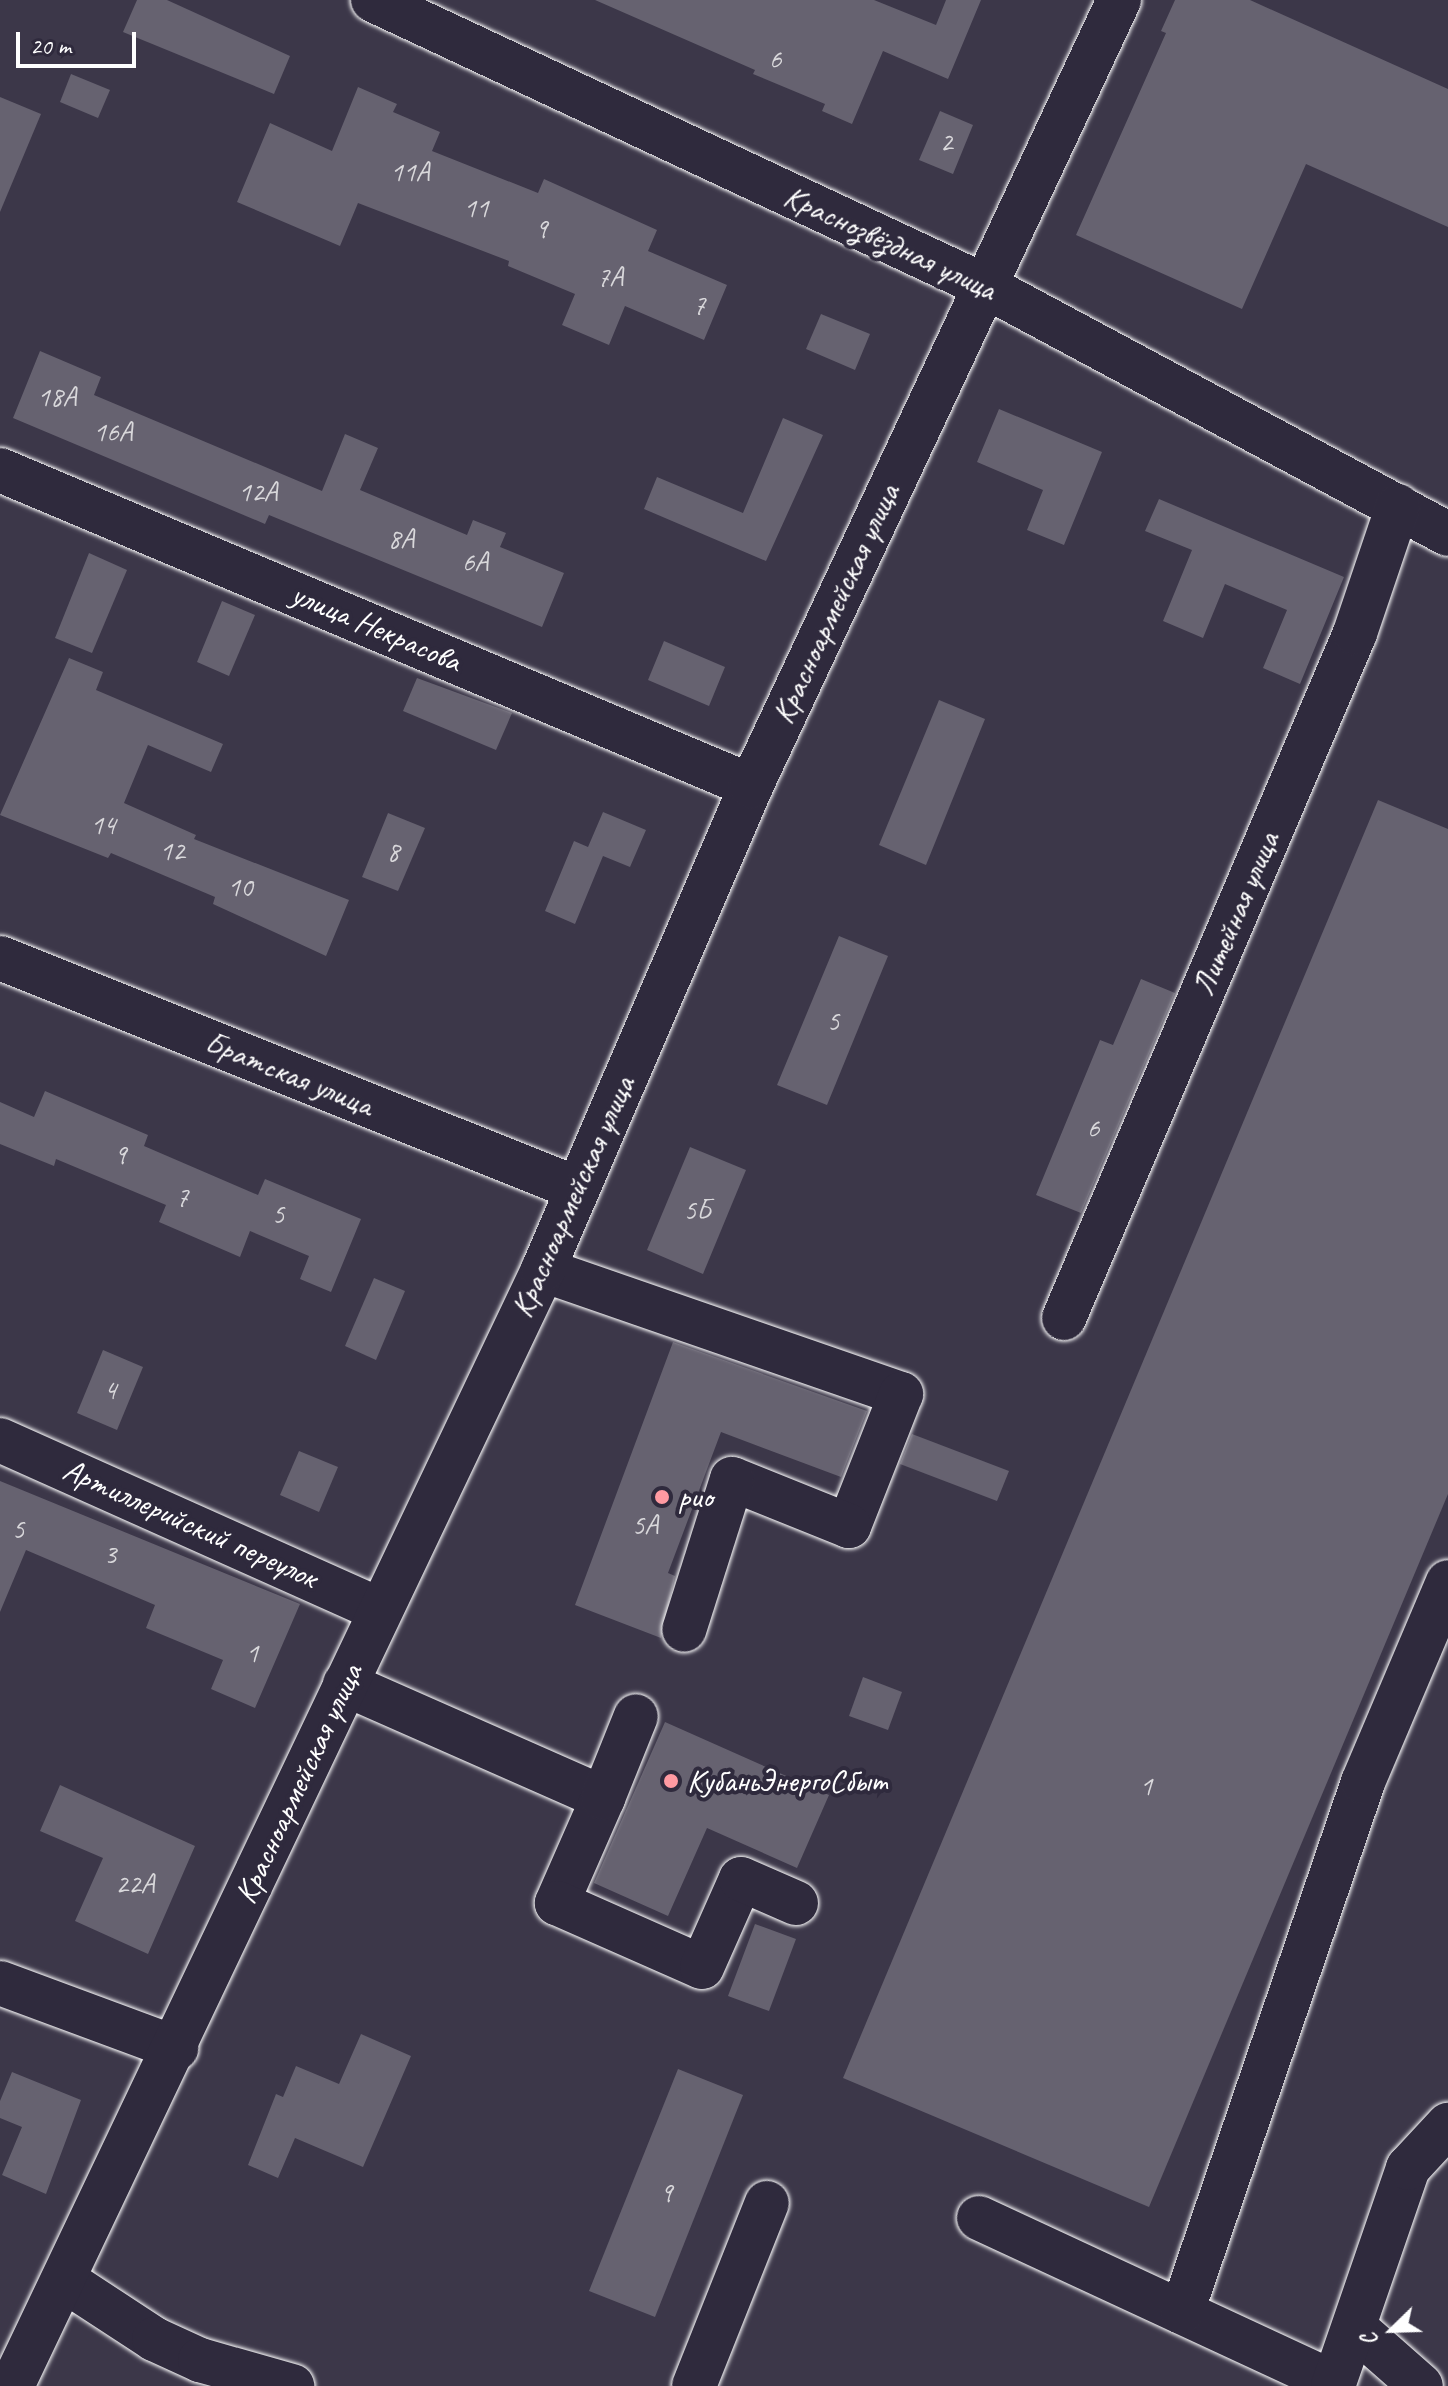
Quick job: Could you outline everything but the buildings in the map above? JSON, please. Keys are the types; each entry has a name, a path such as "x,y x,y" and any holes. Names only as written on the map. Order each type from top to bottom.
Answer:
{"street":[{"name":"Краснозвёздная улица","path":"373,0 985,286 1448,534"},
{"name":"Красноармейская улица","path":"12,2386 176,2048 345,1684 543,1270 751,786 1119,0"},
{"name":"улица Некрасова","path":"0,470 751,786"},
{"name":"Литейная улица","path":"1064,1318 1355,633 1398,506"},
{"name":"Братская улица","path":"0,958 578,1189"},
{"path":"543,1270 901,1394 849,1526 732,1479 684,1630"},
{"name":"Артиллерийский переулок","path":"0,1440 380,1610"},
{"path":"1182,2312 1363,1782 1448,1582"},
{"path":"345,1684 603,1798"},
{"path":"636,1716 557,1903 702,1967 741,1879 796,1903"},
{"path":"0,1983 176,2048"},
{"path":"979,2218 1334,2385 1408,2168 1448,2125"},
{"path":"694,2386 767,2203"},
{"path":"64,2280 154,2339 200,2360 292,2386"},
{"path":"1354,2327 1421,2386"}],"place":[{"name":"рио","path":"662,1497"},
{"name":"КубаньЭнергоСбыт","path":"671,1781"}]}
